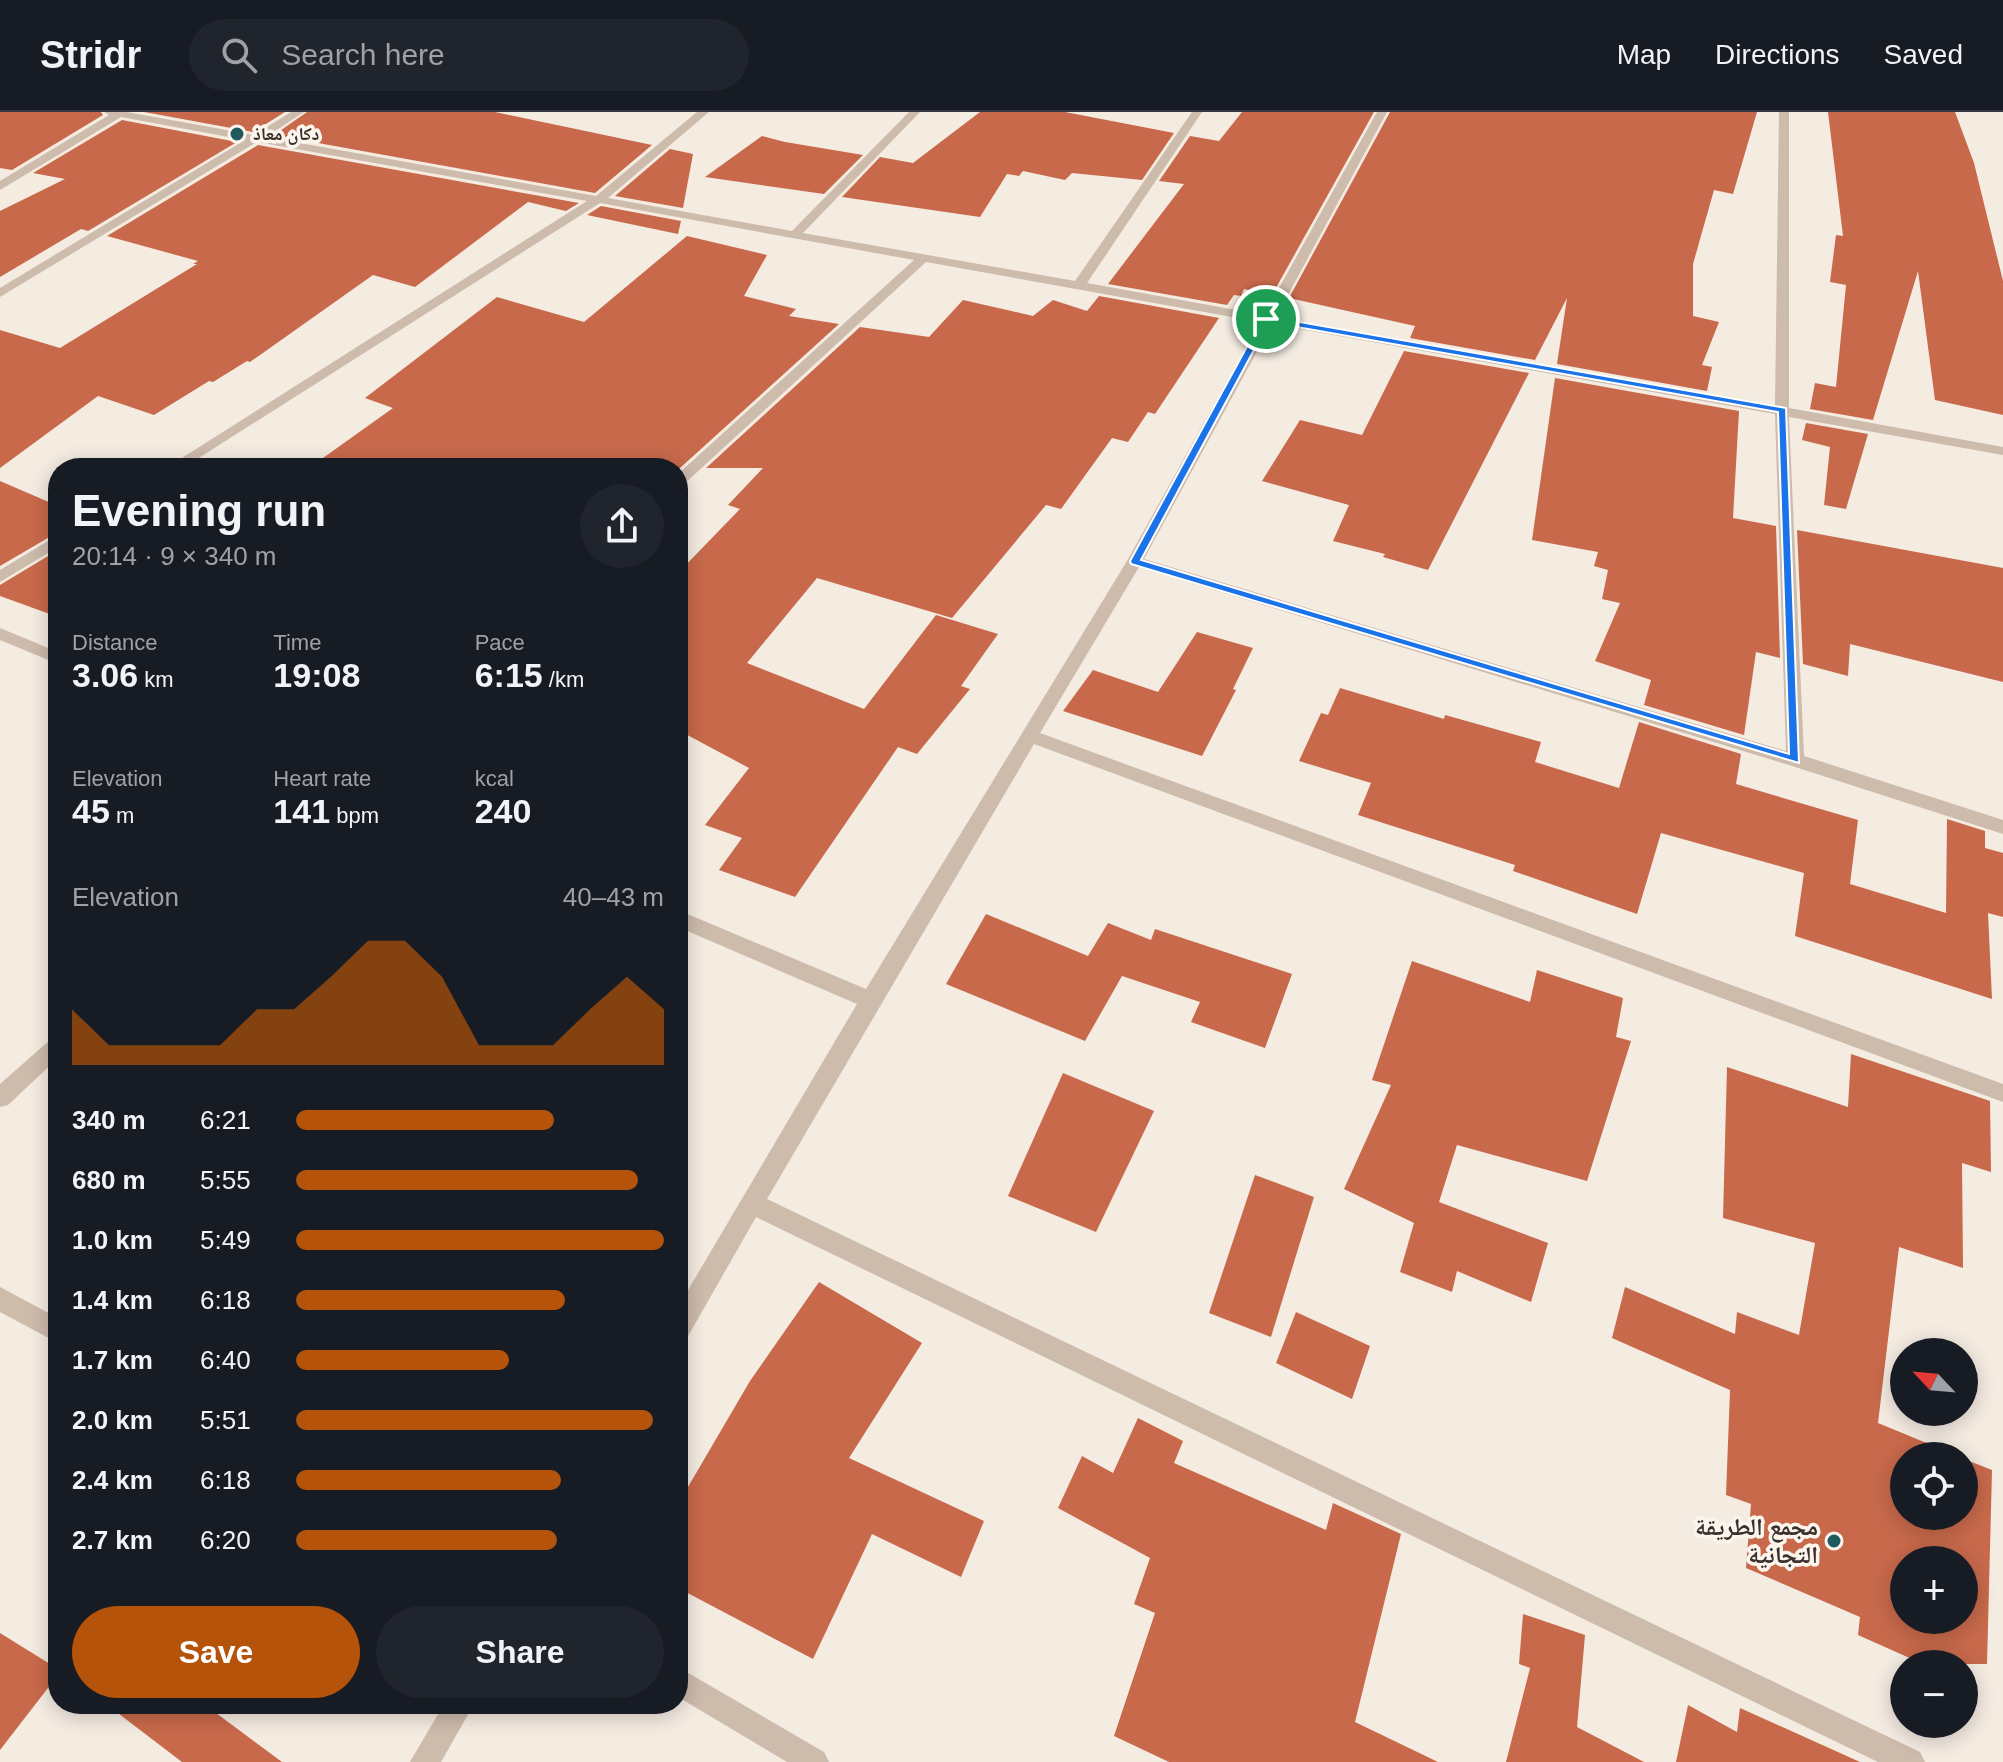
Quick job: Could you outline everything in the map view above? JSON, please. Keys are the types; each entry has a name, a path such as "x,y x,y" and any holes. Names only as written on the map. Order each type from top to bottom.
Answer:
{"street":[{"path":"0,293 251,138 299,112"},
{"path":"189,458 600,198 704,112"},
{"path":"794,235 915,112"},
{"path":"1079,285 1197,112"},
{"path":"688,1313 870,1000 1135,561 1382,112"},
{"path":"1784,112 1782,410 1795,760"},
{"path":"0,186 116,113 2003,451"},
{"path":"688,473 922,259"},
{"path":"0,577 48,546"},
{"path":"1135,561 1795,760 2003,827"},
{"path":"0,634 48,654"},
{"path":"1030,736 2003,1093"},
{"path":"688,922 870,1000"},
{"path":"0,1098 48,1054"},
{"path":"751,1203 1910,1762"},
{"path":"0,1299 48,1325"},
{"path":"688,1687 814,1762"},
{"path":"425,1762 454,1714"}],"building":[{"path":"0,112 101,112 103,115 12,170 0,168"},
{"path":"144,112 285,112 253,132"},
{"path":"307,112 495,112 652,145 595,193 274,135"},
{"path":"980,112 1065,112 1174,133 1142,180 1072,173 1065,180 1023,171 1019,176 1007,174 980,217 842,197 880,157 913,163"},
{"path":"1242,112 1374,112 1272,295 1244,289 1241,296 1234,295 1227,305 1108,284 1184,184 1159,181 1190,136 1219,141"},
{"path":"1390,112 1757,112 1733,194 1714,190 1693,264 1693,316 1719,322 1702,365 1712,367 1707,391 1557,364 1567,298 1535,360 1410,338 1415,326 1289,298"},
{"path":"1828,112 1955,112 1974,163 2003,281 2003,415 1935,400 1918,271 1873,420 1810,409 1815,383 1836,387 1846,285 1830,282 1836,235 1843,236"},
{"path":"122,120 237,142 88,231 81,229 0,277 0,211 65,179 33,173"},
{"path":"762,136 863,155 824,194 705,177"},
{"path":"258,145 579,203 566,211 528,202 415,287 373,275 250,362 213,382 209,381 154,415 98,396 0,468 0,330 60,348 197,264 193,264 198,261 107,236"},
{"path":"670,149 693,154 683,208 615,196"},
{"path":"601,206 681,221 678,234 587,215"},
{"path":"687,236 767,255 744,296 796,309 789,316 839,324 688,461 688,458 323,458 393,408 365,398 497,297 584,322"},
{"path":"1099,296 1219,318 1155,414 1148,412 1128,442 1112,438 1061,509 1046,505 952,618 817,578 747,663 864,709 936,615 998,634 961,686 970,689 917,754 898,747 795,897 719,870 742,838 705,825 749,768 688,735 688,563 740,509 728,505 763,468 706,468 860,327 929,337 963,300 1033,316 1053,300 1087,311"},
{"path":"1404,351 1529,373 1428,570 1383,557 1385,554 1333,541 1349,505 1262,481 1300,420 1362,435"},
{"path":"1555,378 1739,411 1733,518 1776,526 1780,658 1756,652 1744,735 1644,705 1651,680 1595,661 1620,603 1602,599 1608,570 1594,566 1598,552 1532,540"},
{"path":"1806,423 1868,434 1846,509 1824,505 1830,447 1802,440"},
{"path":"0,481 48,502 48,538 0,566"},
{"path":"1797,530 2003,568 2003,682 1850,644 1848,676 1803,664"},
{"path":"48,556 48,613 0,596 0,585"},
{"path":"1197,632 1253,648 1233,689 1236,690 1202,756 1063,711 1093,670 1158,692"},
{"path":"1340,688 1444,719 1445,715 1541,742 1535,762 1619,788 1639,722 1741,754 1736,784 1858,820 1850,884 1946,913 1947,819 1985,831 1985,848 2003,853 2003,917 1988,913 1992,999 1795,936 1804,873 1661,833 1637,914 1513,871 1515,865 1358,815 1371,783 1299,761 1321,713 1328,715"},
{"path":"986,914 1088,956 1108,923 1151,940 1155,929 1292,974 1265,1048 1191,1022 1200,1002 1122,976 1085,1041 946,984"},
{"path":"1412,961 1530,1002 1537,970 1623,998 1616,1037 1631,1041 1587,1181 1457,1145 1439,1202 1548,1243 1531,1302 1457,1271 1452,1292 1400,1272 1414,1223 1344,1189 1391,1085 1372,1080"},
{"path":"1851,1054 1990,1101 1991,1172 1962,1163 1963,1268 1899,1247 1878,1423 1924,1442 1890,1442 1890,1530 1978,1530 1978,1464 1992,1470 1987,1664 1978,1664 1978,1650 1892,1650 1858,1635 1860,1617 1746,1568 1751,1504 1726,1495 1730,1390 1612,1338 1625,1287 1735,1334 1737,1312 1799,1335 1815,1243 1723,1218 1727,1067 1848,1107"},
{"path":"1063,1073 1154,1111 1096,1232 1008,1196"},
{"path":"1255,1175 1314,1197 1271,1337 1209,1313"},
{"path":"819,1282 922,1343 849,1458 984,1521 961,1577 872,1534 813,1659 688,1593 688,1487 750,1381"},
{"path":"1296,1312 1370,1346 1352,1399 1276,1363"},
{"path":"1138,1418 1183,1441 1174,1463 1326,1530 1333,1503 1401,1534 1355,1722 1438,1762 1169,1762 1114,1736 1155,1613 1134,1604 1150,1558 1058,1508 1082,1456 1113,1473"},
{"path":"1523,1614 1585,1635 1577,1727 1644,1762 1506,1762 1530,1668 1519,1664"},
{"path":"0,1633 48,1663 48,1688 0,1750"},
{"path":"1688,1705 1737,1732 1740,1708 1860,1762 1676,1762"},
{"path":"119,1714 217,1714 282,1762 182,1762"}],"place":[{"name":"دكان معاذ","path":"237,134"},
{"name":"مجمع الطريقة التجانية","path":"1834,1541"}],"route":[{"path":"1266,319 1782,410 1795,760 1135,561 1266,319"}]}
